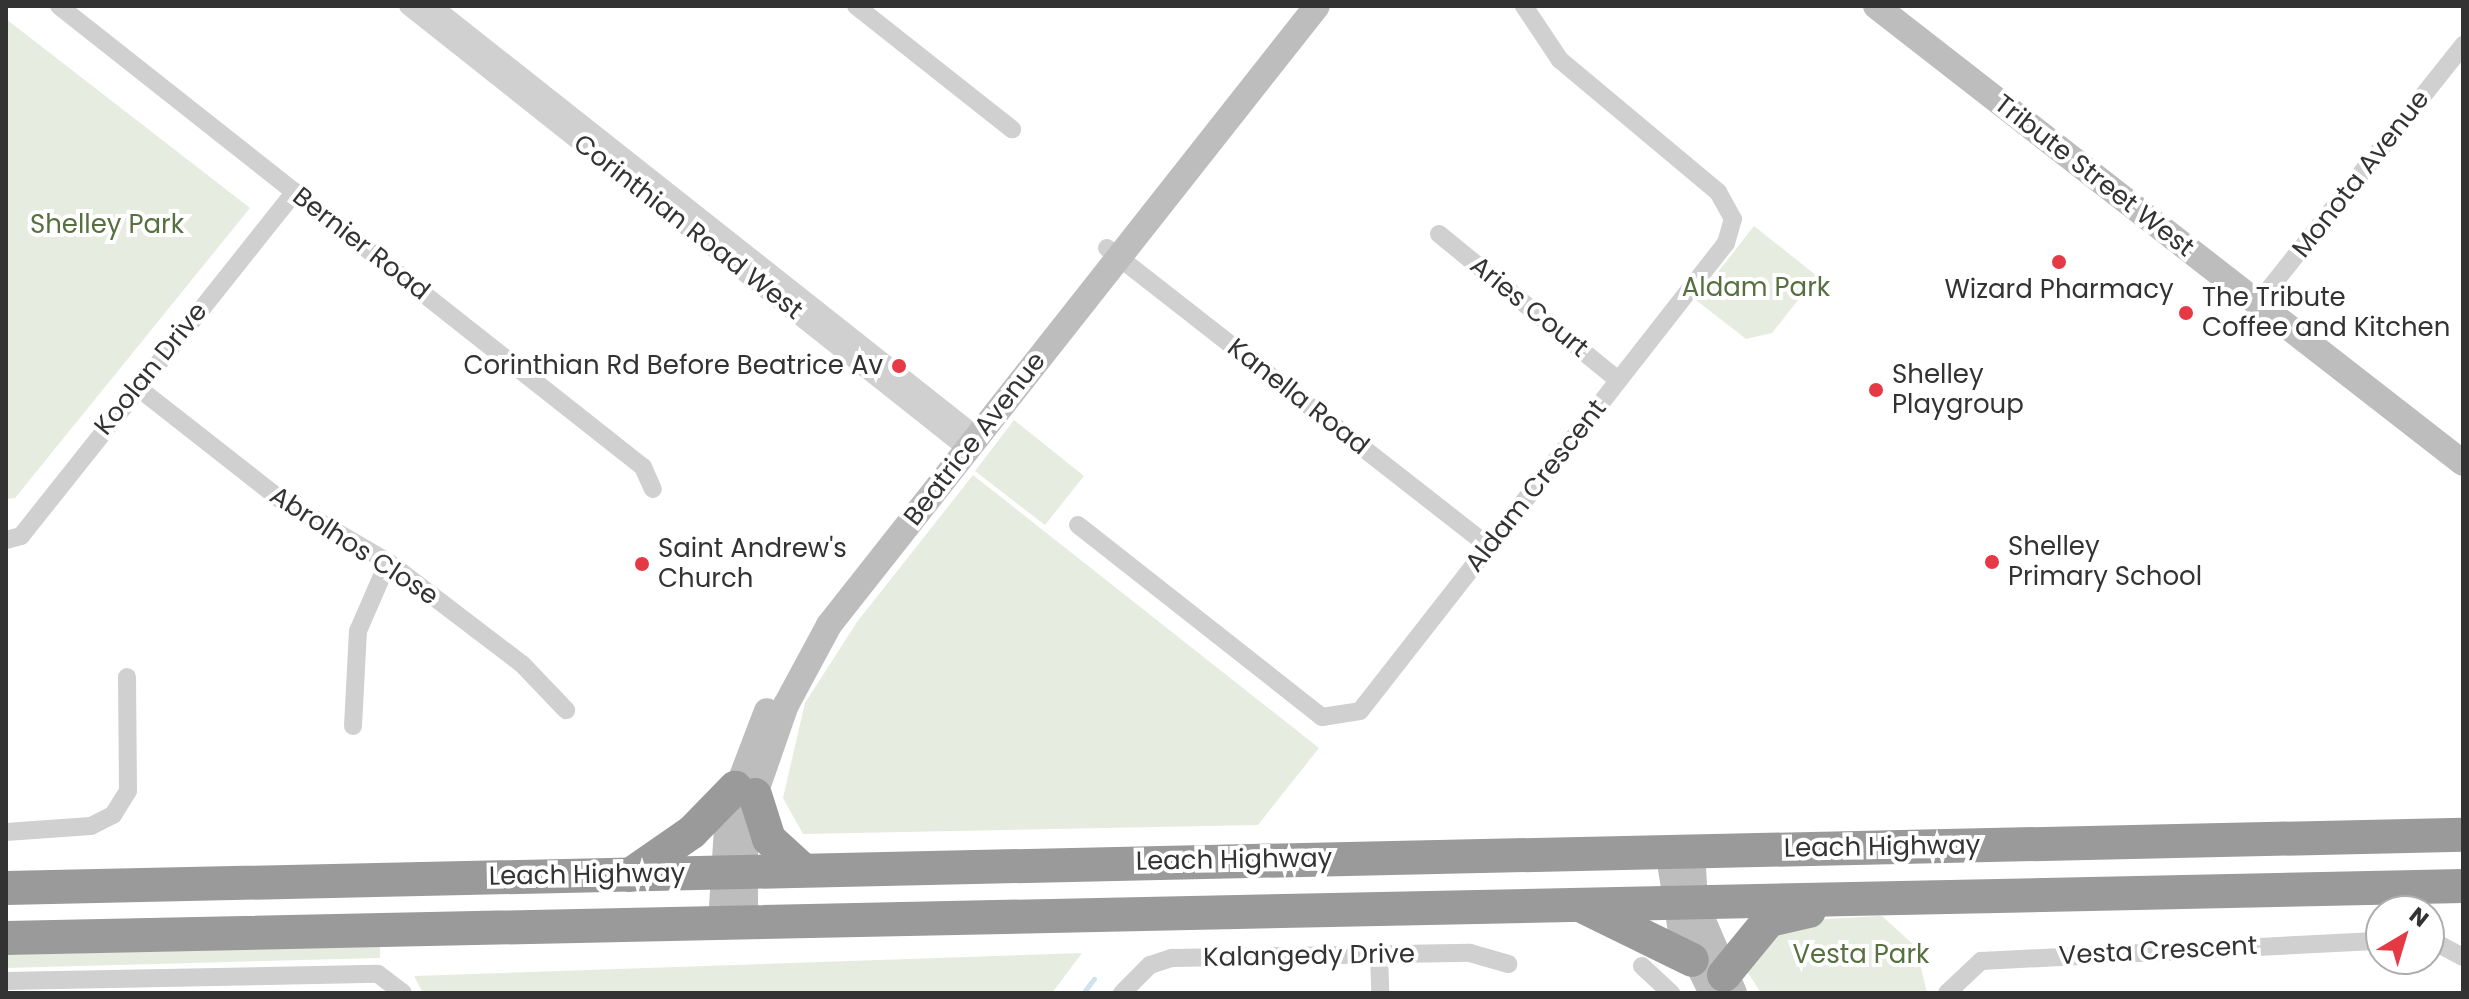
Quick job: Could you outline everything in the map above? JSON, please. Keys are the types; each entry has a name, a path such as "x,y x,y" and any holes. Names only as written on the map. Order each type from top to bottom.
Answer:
{"highway":[{"path":"629,875 745,792 769,839 803,870"},
{"name":"Leach Highway","path":"6,888 2463,835"},
{"name":"Leach Highway","path":"6,938 2463,886"},
{"path":"1723,987 1769,920 1868,898"},
{"path":"1579,905 1692,960"}],"street":[{"name":"Bernier Road","path":"59,6 643,467 653,489"},
{"name":"Corinthian Road West","path":"408,6 966,438"},
{"name":"Corinthian Road West","path":"433,6 966,438"},
{"path":"856,6 1012,129"},
{"name":"Aldam Crescent","path":"1078,525 1322,717 1343,719 1360,711 1726,243 1733,219 1718,192 1560,60 1524,6"},
{"name":"Tribute Street West","path":"1876,6 2463,463"},
{"name":"Beatrice Avenue","path":"733,923 733,871 745,792 820,641 966,438 1303,9"},
{"name":"Monota Avenue","path":"2258,303 2463,45"},
{"name":"Koolan Drive","path":"6,540 21,536 295,192"},
{"name":"Aries Court","path":"1439,234 1618,380"},
{"name":"Kanella Road","path":"1113,253 1489,546"},
{"name":"Abrolhos Close","path":"137,387 280,499 388,562 522,664 566,710"},
{"path":"353,726 358,631 388,562"},
{"path":"6,832 91,826 113,815 128,791 127,677"},
{"path":"1680,850 1692,960 1723,987"},
{"path":"1685,902 1723,987"},
{"name":"Vesta Crescent","path":"1947,993 1981,961 2365,942"},
{"path":"2445,947 2463,957"},
{"name":"Kalangedy Drive","path":"1122,993 1150,965 1172,958 1470,953 1508,964"},
{"path":"1379,955 1380,993"},
{"path":"1642,966 1671,993"},
{"path":"6,981 118,986 378,974 403,993"}],"green space":[{"name":"Shelley Park","path":"6,19 250,208 15,498 6,499"},
{"name":"Aldam Park","path":"1754,226 1817,276 1772,333 1746,339 1696,300"},
{"path":"1014,420 1084,476 1045,525 975,471"},
{"path":"973,475 1319,748 1258,825 803,834 783,798 805,703 857,622"},
{"name":"Vesta Park","path":"1882,916 1916,947 1927,993 1761,993 1743,965 1782,921"},
{"path":"380,946 380,958 6,968 6,955"},
{"path":"1082,953 1052,993 423,993 414,976"}],"waterway":[{"path":"1083,993 1094,979"}],"place":[{"name":"Wizard Pharmacy","path":"2059,262"},
{"name":"The Tribute Coffee and Kitchen","path":"2186,313"},
{"name":"Corinthian Rd Before Beatrice Av","path":"899,366"},
{"name":"Shelley Playgroup","path":"1876,390"},
{"name":"Shelley Primary School","path":"1992,562"},
{"name":"Saint Andrew's Church","path":"642,564"}]}
